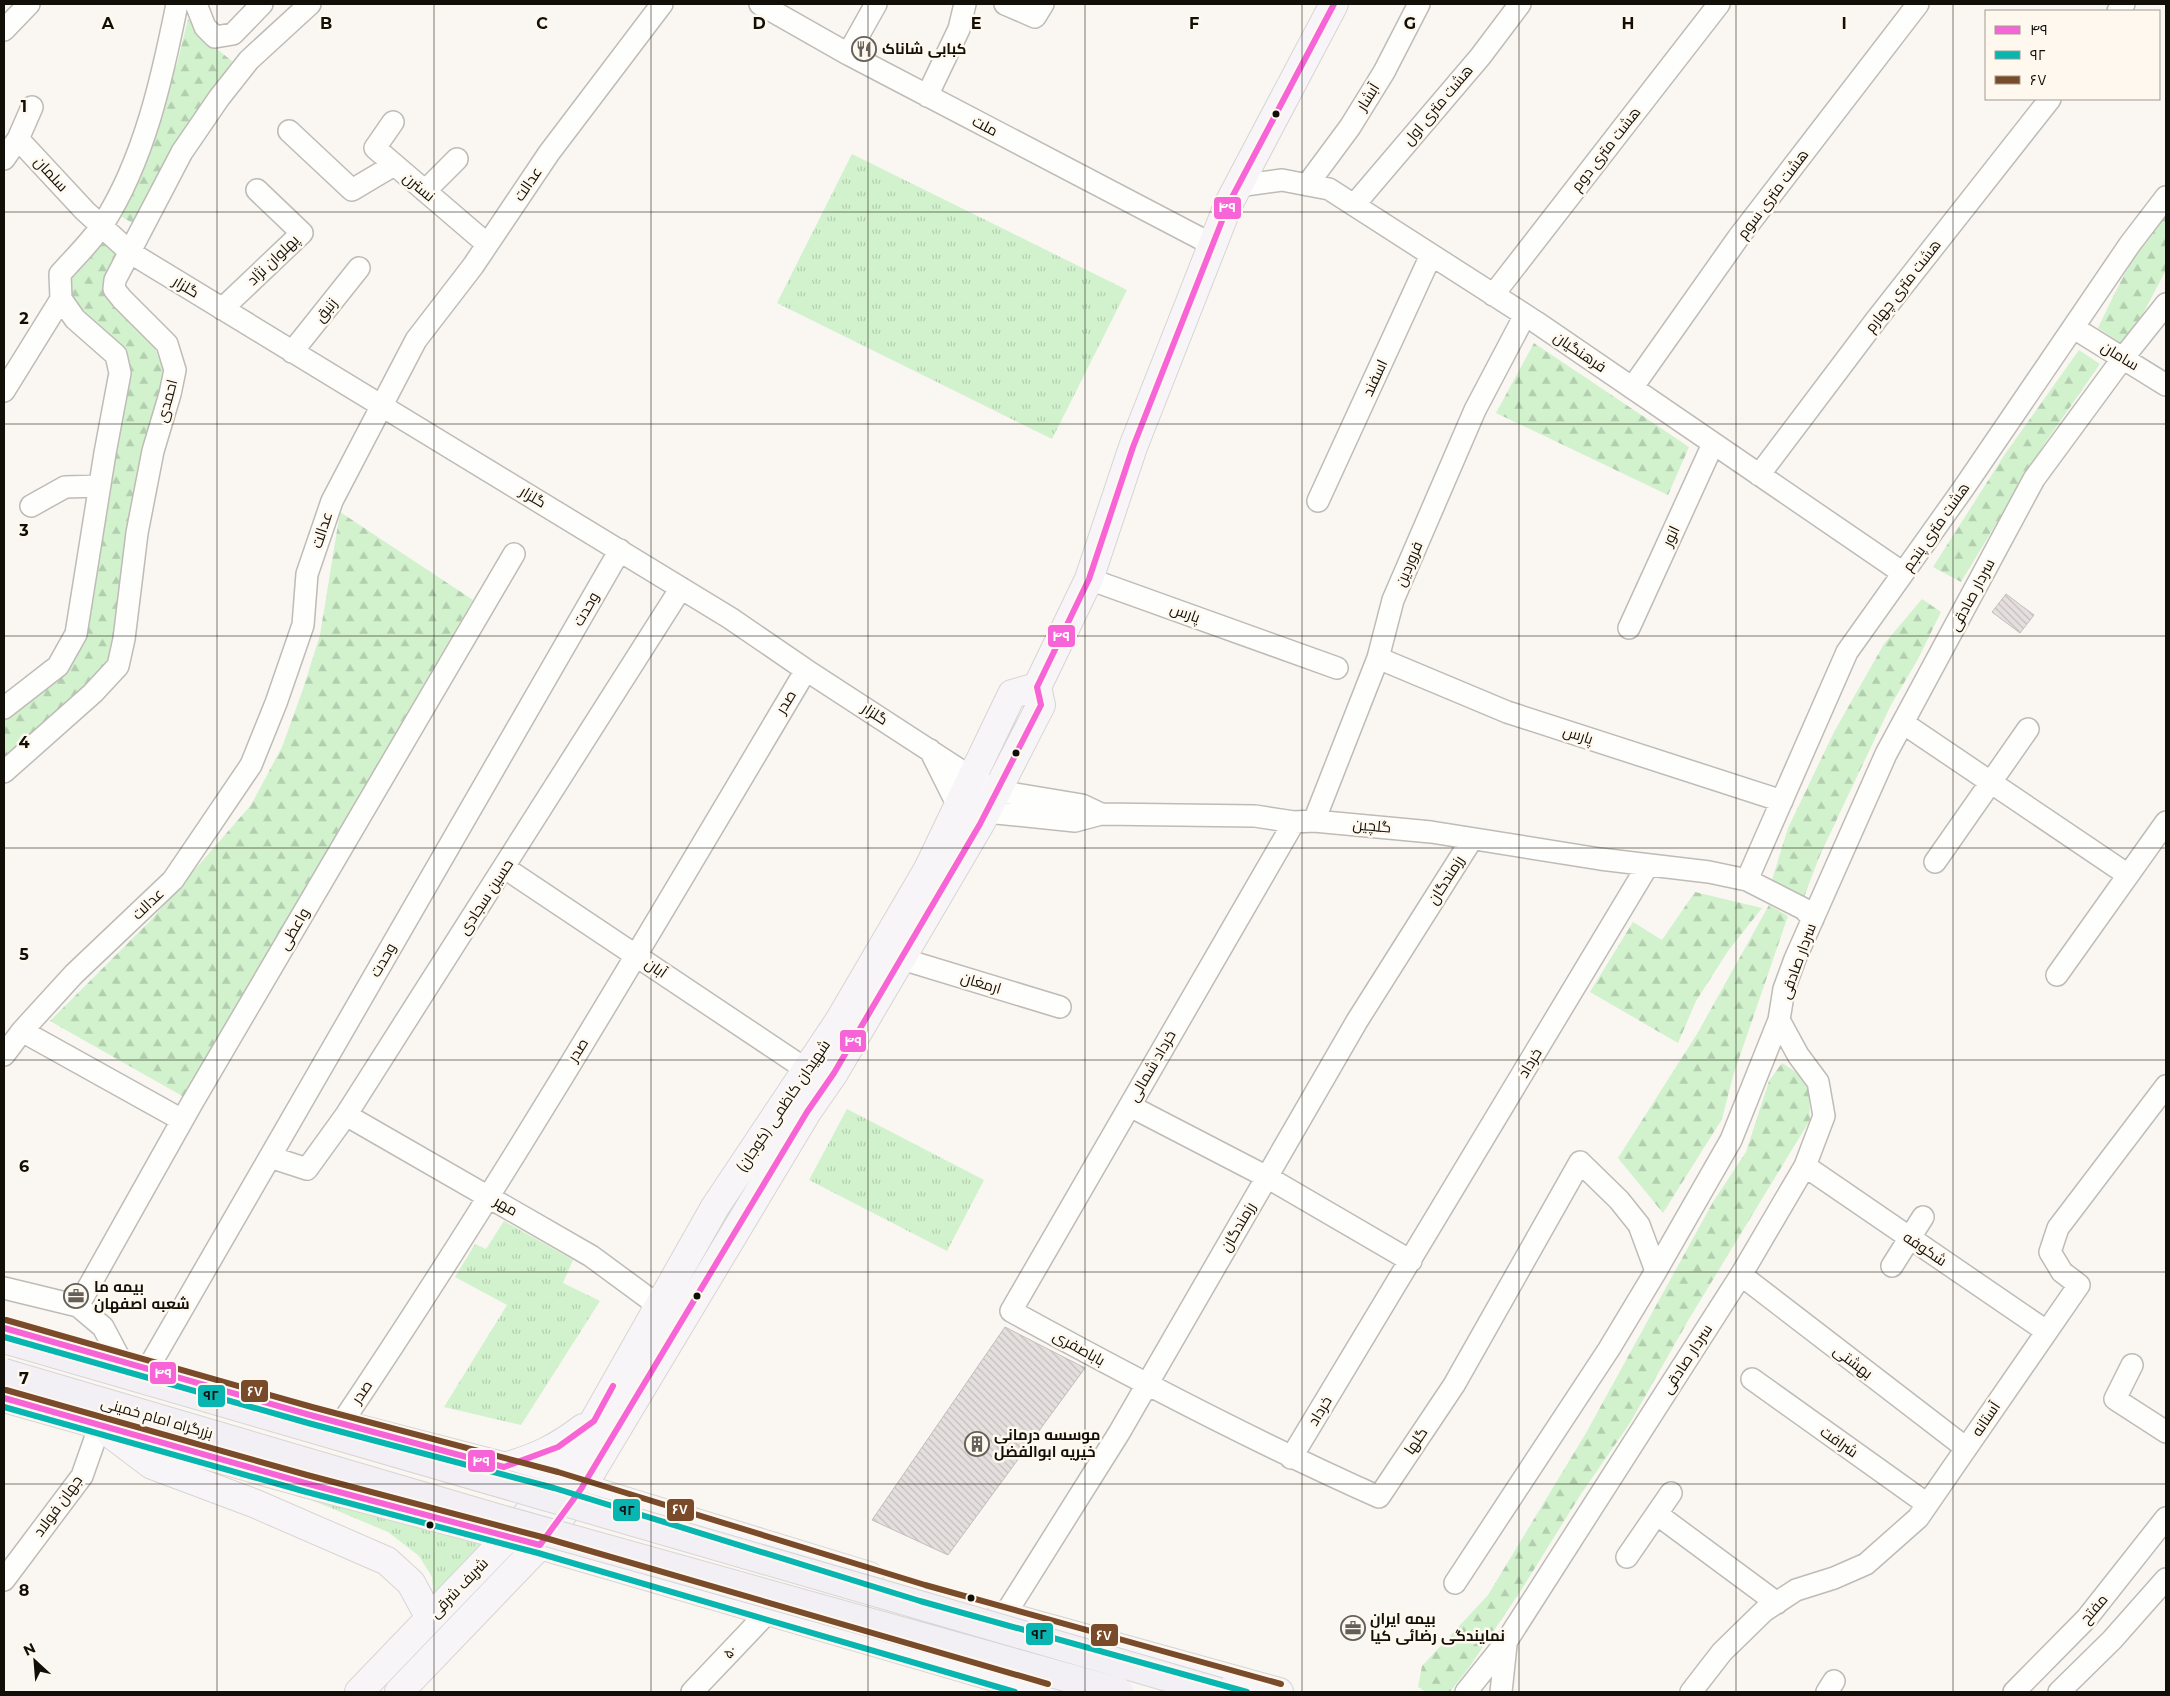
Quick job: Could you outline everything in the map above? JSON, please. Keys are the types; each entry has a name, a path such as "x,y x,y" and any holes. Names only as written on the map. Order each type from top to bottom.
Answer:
{"highway":[{"path":"4,1339 1219,1692"},
{"name":"بزرگراه امام خمینی","path":"4,1373 502,1520 1119,1692"}],"main road":[{"name":"شهیدان کاظمی (کوجان)","path":"581,1489 807,1112 834,1073 902,959 991,802 1040,705 1037,687 1089,578 1133,447 1238,186 1334,4"},
{"name":"شهیدان کاظمی (کوجان)","path":"556,1480 594,1421 715,1207 839,1021 923,878 1012,694 1037,687"},
{"path":"4,1328 340,1424 556,1480 1004,1616 1279,1692"},
{"path":"4,1398 540,1545 1046,1692"},
{"path":"504,1467 558,1447 594,1421"},
{"path":"100,1425 152,1465 256,1504 387,1561 411,1584 430,1618"},
{"name":"شریف شرقی","path":"359,1692 508,1537 556,1480"},
{"name":"شریف شرقی","path":"398,1692 540,1545 581,1489"}],"street":[{"path":"4,30 29,4"},
{"path":"4,708 58,666 76,634 99,486 120,373 116,355 75,319 61,299 60,274 102,225 138,155 158,86 177,4"},
{"path":"196,4 205,27 215,37 233,34 262,4"},
{"name":"احمدی","path":"4,772 93,693 118,666 124,639 137,533 152,450 170,394 175,370 167,344 122,299 114,289 115,280 131,253 182,152 219,98 249,60 310,4"},
{"name":"عدالت","path":"4,1055 22,1031 74,974 173,880 251,765 276,703 303,625 307,574 332,501 416,340 487,244 549,153 662,4"},
{"name":"ملت","path":"760,4 848,54 1213,245"},
{"path":"848,54 876,4"},
{"path":"927,96 959,29 965,4"},
{"path":"1005,4 1036,17 1042,4"},
{"name":"آبشار","path":"1307,185 1350,127 1384,72 1419,4"},
{"name":"هشت متری اول","path":"1354,205 1480,57 1520,4"},
{"name":"هشت متری دوم","path":"1493,295 1719,4"},
{"name":"هشت متری سوم","path":"1632,388 1738,238 1918,4"},
{"name":"هشت متری چهارم","path":"1759,475 1876,320 2049,100"},
{"path":"4,159 18,139 32,107"},
{"name":"نسترن","path":"393,122 376,148 394,166 487,244"},
{"path":"289,131 352,190 394,166"},
{"name":"سلمان","path":"18,139 85,211 131,253"},
{"path":"425,191 457,159"},
{"name":"فرهنگیان","path":"1238,186 1282,180 1329,189 1525,315 1903,573"},
{"name":"پهلوان نژاد","path":"222,309 302,233 257,190"},
{"name":"هشت متری پنجم","path":"1747,880 1847,652 2074,328 2130,244 2166,198"},
{"name":"گلزار","path":"131,253 730,618 972,778 991,802"},
{"name":"اسفند","path":"1318,501 1431,255"},
{"name":"زنبق","path":"292,352 359,268"},
{"path":"4,391 61,299"},
{"name":"سردار صادقی","path":"1466,1692 1506,1642 1741,1275 1805,1166 1824,1116 1818,1082 1798,1056 1779,1020 1784,989 1813,919 1886,754 2034,478 2123,358 2166,304"},
{"name":"فروردین","path":"1304,821 1378,658 1393,600 1400,582 1475,410 1525,315"},
{"name":"سامان","path":"2074,328 2166,385"},
{"name":"انور","path":"1629,628 1713,444"},
{"path":"31,506 65,487 99,486"},
{"name":"وحدت","path":"134,1366 270,1157 620,550"},
{"name":"واعظی","path":"78,1306 182,1120 514,554"},
{"name":"پارس","path":"1089,578 1337,668"},
{"name":"حسین سجادی","path":"270,1157 307,1169 346,1116 682,588"},
{"name":"پارس","path":"1378,658 1507,712 1782,802"},
{"name":"صدر","path":"340,1424 488,1196 637,955 806,670"},
{"path":"1903,724 2128,875"},
{"path":"1935,862 2028,729"},
{"path":"930,750 958,806"},
{"name":"گلچین","path":"958,806 991,802 1075,821 1101,814 1255,816 1431,832 1648,865 1709,872 1747,880 1804,909 1813,919"},
{"name":"خرداد شمالی","path":"1010,1312 1130,1106 1304,821"},
{"path":"2057,975 2166,822"},
{"name":"رزمندگان","path":"1004,1616 1119,1433 1357,1021 1472,839"},
{"name":"خرداد","path":"1291,1458 1648,865"},
{"name":"آبان","path":"505,868 806,1070"},
{"name":"ارمغان","path":"902,959 1060,1007"},
{"path":"1455,1583 1609,1349 1656,1271 1731,1140 1779,1020"},
{"path":"22,1031 182,1120"},
{"name":"آستانه","path":"1691,1692 1722,1652 1764,1611 1796,1590 1834,1578 1866,1564 1918,1518 2079,1285 2062,1272 2050,1252 2058,1228 2166,1086"},
{"path":"1130,1106 1267,1177 1410,1261"},
{"name":"مهر","path":"346,1116 591,1256 659,1306"},
{"name":"گلها","path":"1147,1385 1291,1458 1378,1497 1454,1385 1580,1162 1619,1200 1639,1225 1656,1271"},
{"name":"شکوفه","path":"1805,1166 2046,1331"},
{"path":"1892,1266 1923,1217"},
{"name":"بهشتی","path":"1741,1275 1966,1448"},
{"path":"4,1288 78,1306 103,1327 134,1366"},
{"name":"باباصفری","path":"1010,1312 1147,1385"},
{"path":"2132,1365 2116,1400 2166,1432"},
{"name":"شرافت","path":"1752,1380 1927,1504"},
{"name":"جهان فولاد","path":"4,1580 82,1476 100,1425"},
{"path":"1628,1557 1671,1493"},
{"path":"1658,1515 1777,1603"},
{"name":"مفتح","path":"2014,1692 2087,1618 2166,1518"},
{"path":"2059,1692 2112,1640 2166,1579"},
{"name":"۵۰","path":"692,1692 768,1612"},
{"path":"1501,1692 1506,1642"}],"green space":[{"path":"188,19 208,42 237,65 136,225 115,213 160,98 177,64"},
{"path":"852,154 1127,290 1052,439 777,303"},
{"path":"2166,212 2166,270 2126,346 2098,328 2120,282 2137,253"},
{"path":"108,228 127,239 103,287 117,308 152,341 163,368 160,394 110,663 87,691 4,761 4,716 58,676 127,378 86,316 69,296 70,278"},
{"path":"1534,343 1689,447 1668,495 1496,413"},
{"path":"2079,350 2100,364 2045,443 1961,582 1933,567 2005,454"},
{"path":"340,512 473,600 184,1097 50,1021 150,921 251,805 282,747 320,635"},
{"path":"1922,599 1941,612 1918,659 1891,705 1820,855 1804,897 1771,883 1788,828 1834,732 1884,644"},
{"path":"1695,892 1762,908 1728,951 1696,1001 1678,1043 1590,992 1633,922 1662,940"},
{"path":"1769,905 1788,916 1733,1076 1722,1119 1663,1213 1618,1158 1697,1034"},
{"path":"1782,1063 1799,1075 1807,1086 1810,1120 1689,1319 1630,1423 1581,1494 1520,1592 1470,1666 1450,1692 1427,1692 1418,1687 1422,1666 1488,1595 1586,1433 1713,1202 1746,1152 1769,1081"},
{"path":"847,1109 984,1180 947,1251 809,1180"},
{"path":"504,1221 573,1260 563,1283 600,1301 521,1425 444,1407 507,1305 455,1277 475,1244 486,1249"},
{"path":"271,1483 488,1544 434,1600 432,1577 419,1556 388,1532"}],"building":[{"path":"2006,594 2034,615 2020,633 1992,612"},
{"name":"موسسه درمانی خیریه ابوالفضل","path":"1005,1327 1085,1368 948,1555 872,1520"}],"transit line":[{"name":"۴۹","path":"4,1398 305,1483 540,1545 581,1489 807,1112 834,1073 980,824 1041,705 1037,687 1089,579 1133,447 1229,203 1334,4"},
{"name":"۶۷","path":"6,1320 312,1407 558,1472 925,1585 1281,1684"},
{"name":"۴۹","path":"4,1328 310,1415 504,1467 558,1447 594,1421 613,1386"},
{"name":"۹۲","path":"4,1337 308,1423 554,1488 920,1601 1247,1692"},
{"name":"۶۷","path":"6,1390 307,1475 542,1537 1048,1684"},
{"name":"۹۲","path":"4,1407 303,1491 538,1553 1015,1692"}],"place":[{"name":"کبابی شاناک","path":"864,49"},
{"name":"بیمه ما شعبه اصفهان","path":"76,1296"},
{"name":"موسسه درمانی خیریه ابوالفضل","path":"977,1444"},
{"name":"بیمه ایران نمایندگی رضائی کيا","path":"1353,1628"}]}
